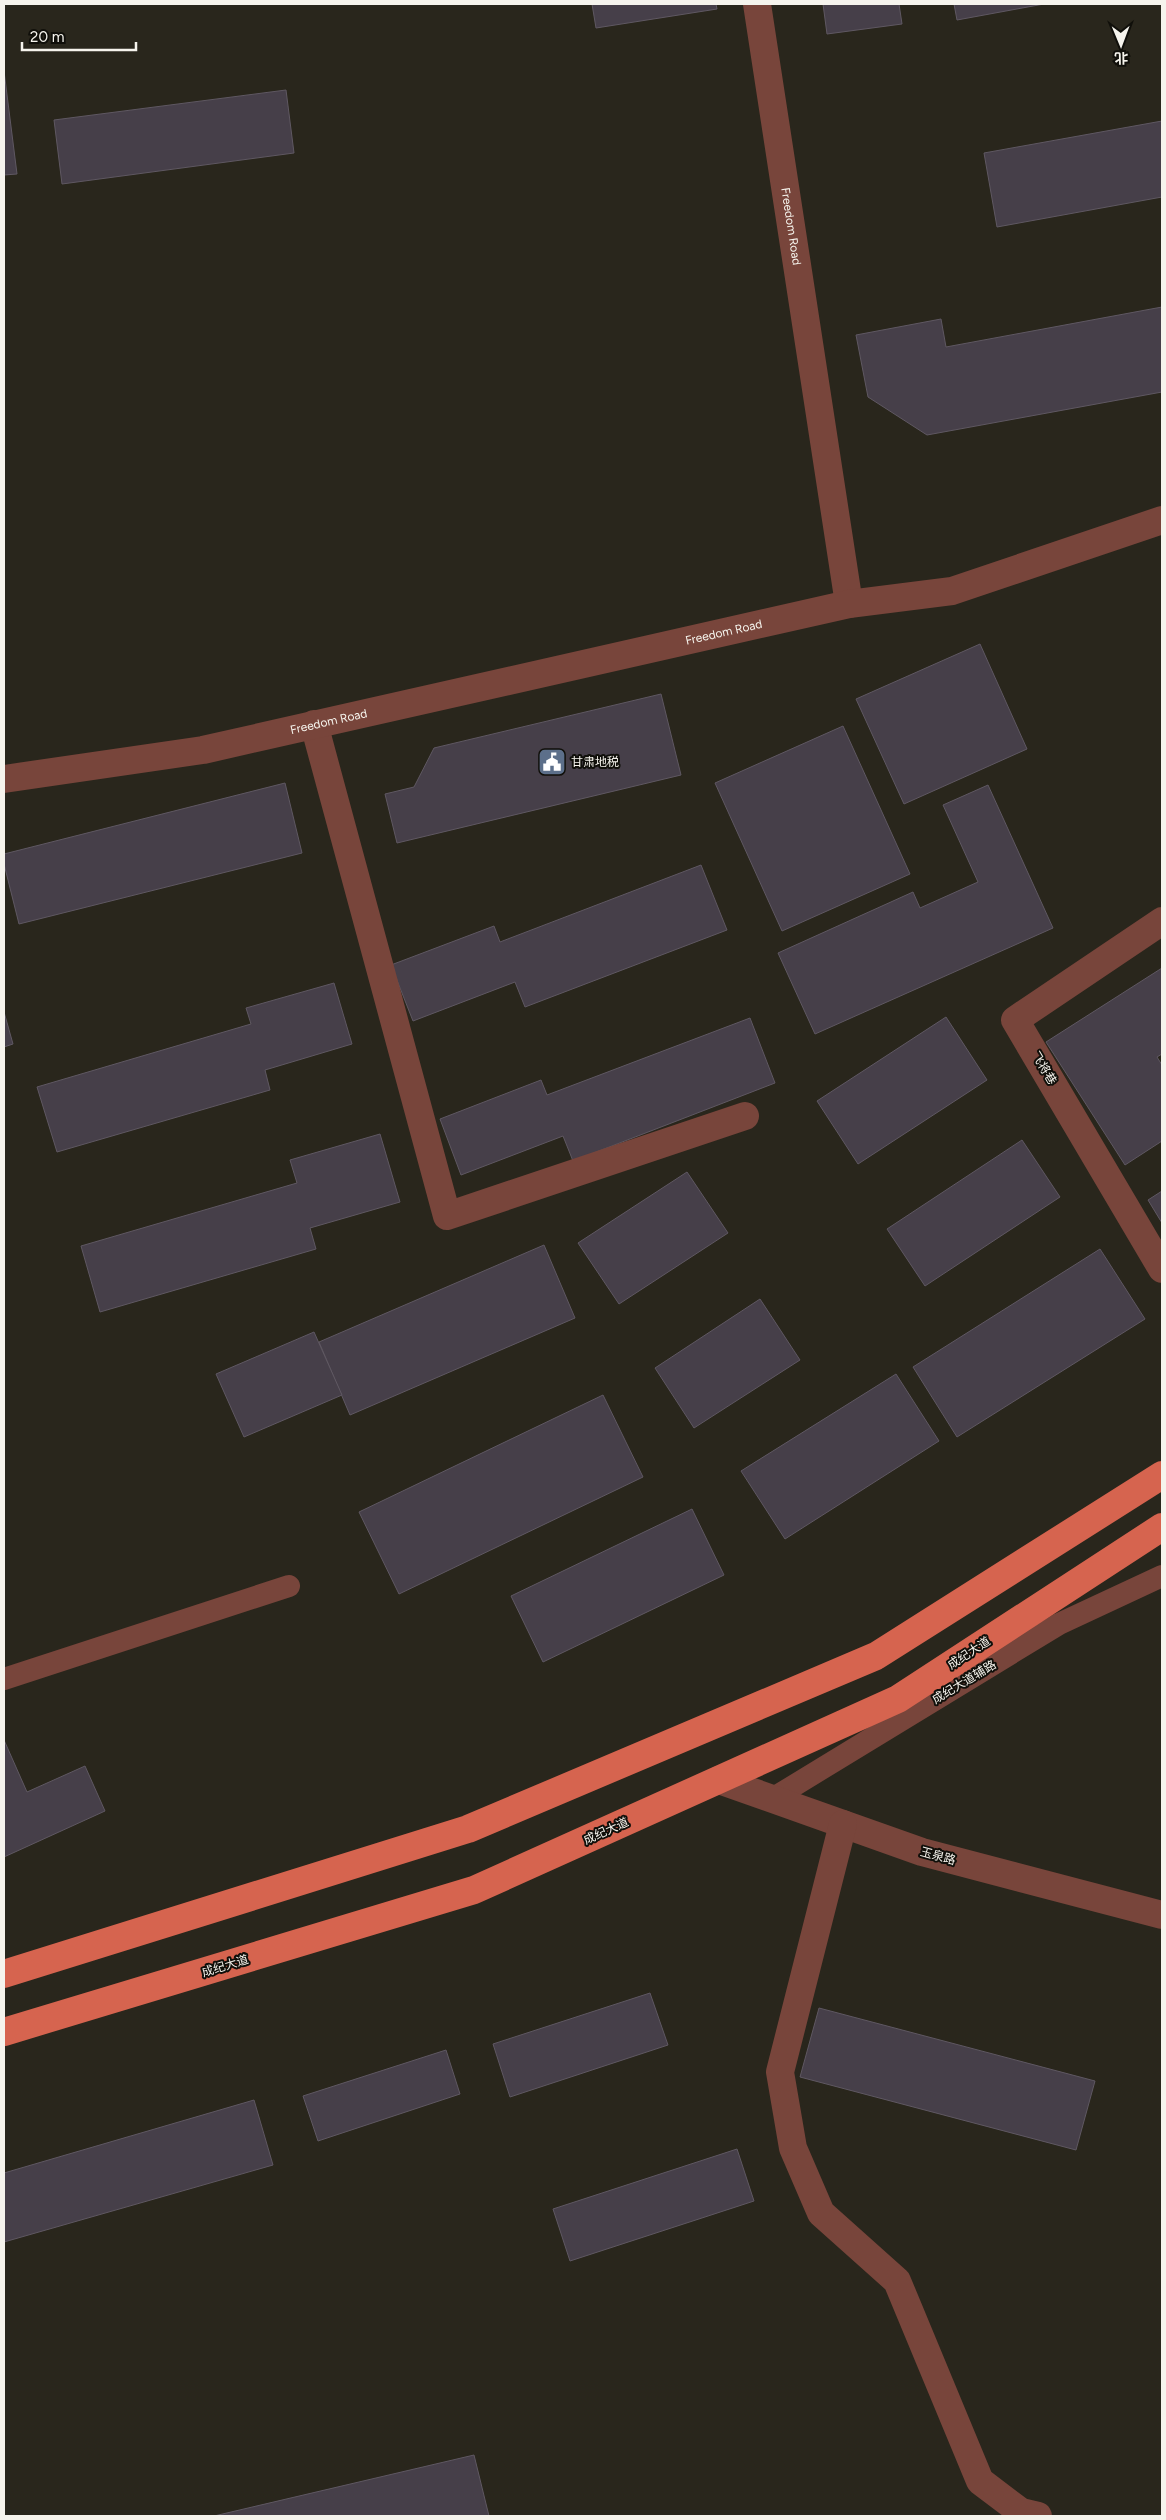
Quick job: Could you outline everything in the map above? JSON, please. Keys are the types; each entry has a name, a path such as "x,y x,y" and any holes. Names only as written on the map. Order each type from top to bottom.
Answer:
{"highway":[{"path":"4,1974 468,1830 876,1656 1162,1474"},
{"name":"成纪大道","path":"4,2032 474,1890 898,1699 1162,1527"}],"street":[{"name":"Freedom Road","path":"4,779 203,750 849,604 757,4"},
{"path":"849,604 952,591 1162,520"},
{"path":"314,724 447,1216 745,1116"},
{"name":"飞将巷","path":"1162,921 1015,1020 1162,1269"},
{"name":"玉泉路","path":"718,1780 922,1852 1162,1915"},
{"path":"842,1824 780,2072 793,2148 821,2213 897,2281 980,2481 1021,2512 1038,2516"}],"lane":[{"name":"成纪大道辅路","path":"772,1799 1059,1624 1162,1576"},
{"path":"4,1679 289,1586"}],"building":[{"path":"592,4 716,4 717,9 596,28"},
{"path":"823,4 899,4 902,24 827,34"},
{"path":"954,4 1044,4 957,20"},
{"path":"4,71 17,174 4,175"},
{"path":"286,90 294,153 62,184 54,120"},
{"path":"1162,121 1162,197 997,227 984,153"},
{"path":"1162,307 1162,392 927,435 868,397 856,335 941,319 946,347"},
{"path":"980,644 1027,749 904,804 856,699"},
{"name":"甘肃地税","path":"661,694 681,775 397,843 385,794 414,787 434,748"},
{"path":"843,726 910,874 782,931 715,783"},
{"path":"285,783 302,853 19,924 4,864 4,854"},
{"path":"988,785 1053,928 815,1034 778,953 913,892 920,908 978,882 943,805"},
{"path":"701,865 727,930 525,1007 515,982 413,1021 391,965 494,926 500,942"},
{"path":"1162,968 1162,1054 1157,1057 1162,1065 1162,1141 1125,1165 1046,1042"},
{"path":"334,983 352,1044 265,1070 270,1090 57,1152 37,1087 251,1024 246,1008"},
{"path":"4,1012 13,1044 4,1047"},
{"path":"946,1017 987,1080 858,1164 817,1101"},
{"path":"750,1018 775,1083 573,1161 563,1136 461,1175 440,1119 541,1080 547,1095"},
{"path":"380,1134 400,1202 310,1228 316,1249 100,1312 81,1246 297,1183 290,1160"},
{"path":"1022,1140 1060,1197 925,1286 887,1229"},
{"path":"687,1172 728,1233 619,1304 578,1243"},
{"path":"1162,1191 1162,1223 1148,1200"},
{"path":"544,1245 575,1318 350,1415 319,1342"},
{"path":"1100,1249 1145,1319 957,1437 913,1367"},
{"path":"760,1299 800,1360 694,1428 655,1368"},
{"path":"314,1332 342,1395 244,1437 216,1374"},
{"path":"896,1374 939,1441 785,1539 741,1471"},
{"path":"603,1395 643,1477 399,1594 359,1512"},
{"path":"692,1509 724,1575 543,1662 511,1596"},
{"path":"4,1740 27,1792 85,1766 105,1811 4,1857"},
{"path":"650,1993 668,2045 510,2097 493,2044"},
{"path":"819,2008 1095,2081 1076,2150 800,2077"},
{"path":"446,2050 460,2094 318,2141 303,2096"},
{"path":"254,2100 273,2165 4,2242 4,2173"},
{"path":"737,2149 754,2201 570,2261 553,2209"},
{"path":"474,2455 489,2516 214,2516"}],"place":[{"name":"甘肃地税","path":"552,762"}]}
